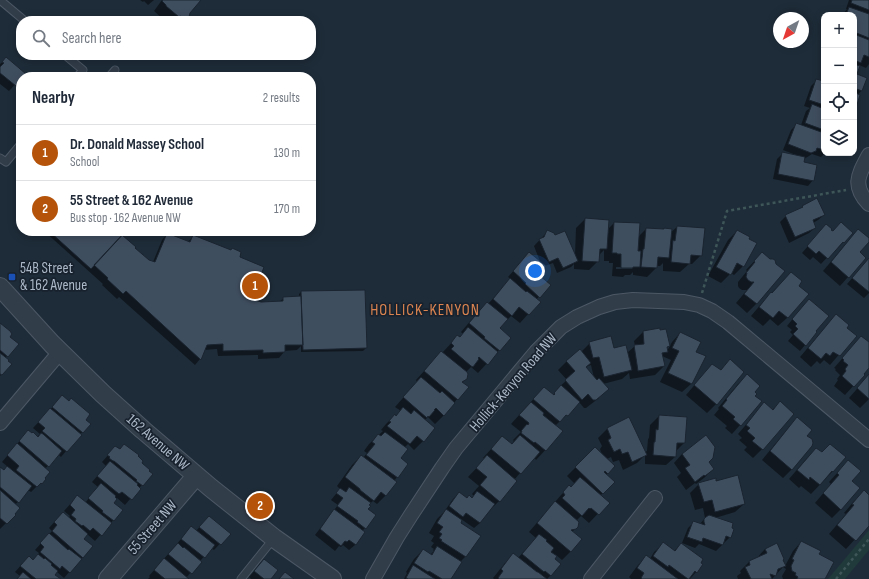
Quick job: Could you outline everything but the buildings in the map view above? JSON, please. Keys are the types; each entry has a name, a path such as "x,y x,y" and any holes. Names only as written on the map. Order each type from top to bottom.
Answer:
{"street":[{"path":"869,154 858,178 858,188 869,204"},
{"name":"162 Avenue NW","path":"0,287 60,352 103,394 196,476 274,538 332,579"},
{"name":"Hollick-Kenyon Road NW","path":"373,579 397,537 456,448 536,352 561,327 577,317 615,302 633,300 684,302 699,305 712,311 728,322 869,440"},
{"path":"0,424 60,352"},
{"name":"55 Street NW","path":"108,579 196,476"},
{"path":"591,579 655,498"}],"lane":[{"path":"0,0 19,16"},
{"path":"71,60 83,70 81,72"},
{"path":"0,158 6,162 16,150"},
{"path":"241,579 274,538"}],"path":[{"path":"699,305 727,211 858,188"},
{"path":"836,579 869,539"}],"green space":[{"path":"869,530 869,550 845,579 828,579"}],"place":[{"name":"54B Street & 162 Avenue","path":"12,277"},
{"name":"Dr. Donald Massey School","path":"255,286"},
{"name":"55 Street & 162 Avenue","path":"260,506"}],"district":[{"name":"HOLLICK-KENYON","path":"425,309"}]}
